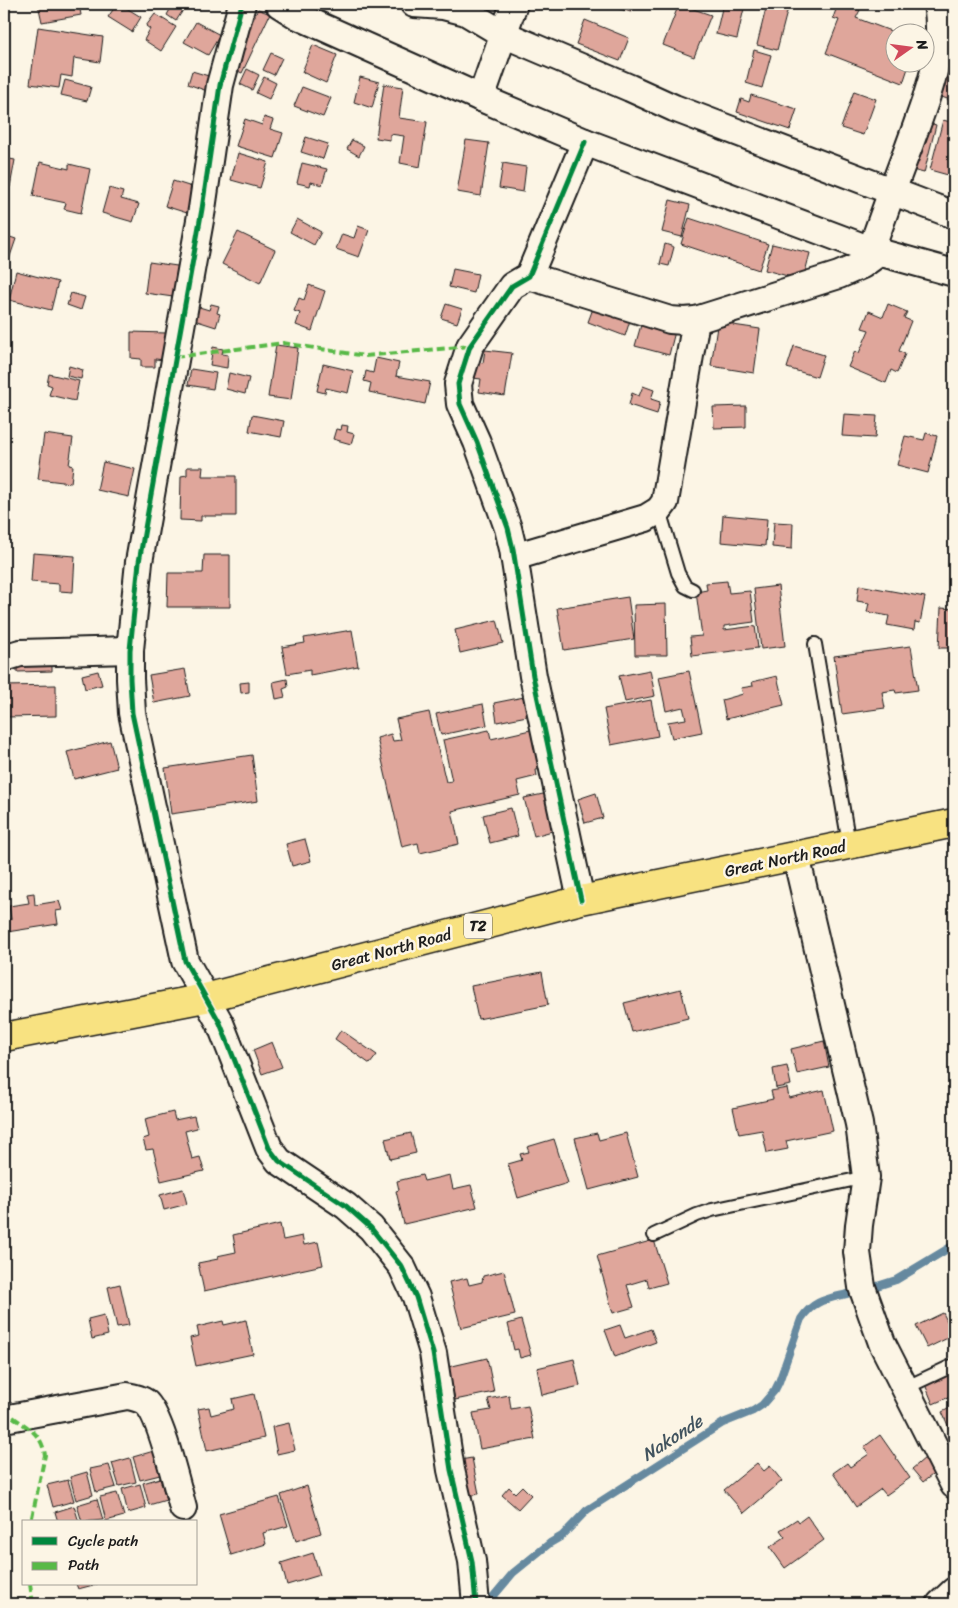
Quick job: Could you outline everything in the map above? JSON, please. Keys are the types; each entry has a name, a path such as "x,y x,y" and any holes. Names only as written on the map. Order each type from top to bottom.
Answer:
{"highway":[{"name":"Great North Road","path":"4,1038 205,998 580,900 954,823"}],"street":[{"path":"242,4 220,85 202,209 139,562 130,650 132,714 185,961 220,1023 270,1148 278,1161 346,1206 371,1228 402,1267 416,1297 433,1353 452,1477 472,1561 476,1604"},
{"path":"414,4 443,6 466,12 503,34 674,108 954,215"},
{"path":"481,98 514,4"},
{"path":"529,276 670,320 684,321 696,320 839,275 862,265 875,251 892,192 938,59 947,39 940,22 937,4"},
{"path":"293,8 481,98 585,142 875,251 954,272"},
{"path":"580,900 533,676 514,557 505,520 477,442 460,404 458,384 470,346 512,286 529,276 585,142"},
{"path":"514,557 646,518 660,510 665,502 696,320"},
{"path":"4,658 20,654 130,650"},
{"path":"796,856 858,1124 866,1178 857,1252 862,1287 882,1343 954,1485"},
{"path":"4,1418 126,1396 146,1403 156,1418 183,1508"},
{"path":"940,1604 954,1591"}],"lane":[{"path":"660,510 678,573 685,586 692,590"},
{"path":"815,644 849,844"},
{"path":"654,1235 712,1210 866,1178"},
{"path":"904,1388 954,1365"}],"building":[{"path":"38,4 79,4 81,15 42,22"},
{"path":"117,4 141,17 132,32 108,17"},
{"path":"173,4 187,4 176,21 167,15"},
{"path":"601,4 633,4 631,12"},
{"path":"679,4 711,15 694,57 663,45"},
{"path":"723,4 745,4 737,39 716,34"},
{"path":"767,4 788,8 777,50 757,45"},
{"path":"838,4 844,4 860,10 856,18 886,29 886,72 907,72 903,83 826,53 839,20 833,18"},
{"path":"258,9 270,14 242,73 231,68"},
{"path":"155,14 176,27 161,51 144,40 150,29 146,26"},
{"path":"585,20 629,38 620,61 576,44"},
{"path":"196,22 220,35 208,55 184,42"},
{"path":"38,27 103,37 100,62 74,58 72,77 61,75 59,88 30,84"},
{"path":"313,45 337,55 326,83 302,72"},
{"path":"952,46 954,46 954,101 935,95"},
{"path":"754,50 771,55 762,88 746,83"},
{"path":"271,53 282,58 274,75 263,70"},
{"path":"247,69 259,75 252,90 240,84"},
{"path":"192,71 212,77 207,91 188,84"},
{"path":"264,77 276,83 269,99 256,93"},
{"path":"360,77 379,82 372,108 354,102"},
{"path":"65,80 91,87 87,101 61,95"},
{"path":"384,84 403,87 399,118 427,122 420,167 400,163 404,136 390,134 390,140 376,138"},
{"path":"302,87 331,98 323,117 294,106"},
{"path":"854,91 876,99 863,135 841,128"},
{"path":"751,95 797,109 790,130 737,112 741,99 749,102"},
{"path":"264,117 273,120 270,129 283,133 275,158 236,146 245,119 262,125"},
{"path":"943,120 954,123 954,151 948,175 930,170"},
{"path":"923,121 936,125 924,173 900,167"},
{"path":"306,137 328,144 323,159 301,152"},
{"path":"352,140 364,146 359,156 347,149"},
{"path":"466,140 489,143 481,196 457,192"},
{"path":"238,153 268,162 260,188 231,180"},
{"path":"4,158 15,160 10,187 4,186"},
{"path":"40,162 69,169 69,164 90,169 81,213 64,209 66,203 33,196"},
{"path":"302,163 327,169 322,185 311,182 310,186 297,183"},
{"path":"503,163 526,167 523,192 499,188"},
{"path":"954,172 954,191 950,190"},
{"path":"173,181 195,188 187,213 165,206"},
{"path":"109,188 123,192 121,199 139,204 133,222 102,213"},
{"path":"670,200 690,205 682,237 662,232"},
{"path":"689,218 768,244 759,270 681,244"},
{"path":"297,219 321,232 314,245 290,232"},
{"path":"358,226 369,230 359,257 336,249 342,234 354,238"},
{"path":"238,232 275,250 260,283 222,264"},
{"path":"4,235 16,239 7,265 4,264"},
{"path":"665,244 674,247 669,266 660,264"},
{"path":"772,244 810,253 803,280 765,270"},
{"path":"149,262 184,267 180,298 145,293"},
{"path":"453,269 478,274 474,293 449,287"},
{"path":"16,271 58,282 51,310 9,300"},
{"path":"309,285 325,291 312,331 296,325 300,313 294,311 299,298 304,300"},
{"path":"71,293 85,297 81,310 67,305"},
{"path":"598,295 634,308 625,336 588,322"},
{"path":"640,301 680,312 669,355 635,346 641,325 634,323"},
{"path":"211,304 219,306 217,313 220,314 216,327 191,319 196,306 209,310"},
{"path":"446,304 462,309 457,323 441,318"},
{"path":"888,304 907,312 904,318 911,321 899,351 905,354 897,373 891,370 886,383 848,367 855,351 859,353 869,330 862,328 869,311 883,317"},
{"path":"718,320 734,323 733,325 760,329 754,373 711,366"},
{"path":"131,332 166,333 166,360 155,359 155,367 141,367 141,359 131,358"},
{"path":"276,345 298,348 291,400 268,397"},
{"path":"794,346 824,355 817,377 787,368"},
{"path":"213,347 223,349 222,354 228,355 227,368 210,365"},
{"path":"485,350 512,353 505,396 479,392 481,379 473,378 475,361 483,363"},
{"path":"376,358 399,363 396,376 430,382 425,404 369,392 371,383 364,381 366,371 373,373"},
{"path":"323,364 353,371 348,393 326,388 325,393 317,391"},
{"path":"69,366 83,370 81,379 67,376"},
{"path":"191,369 216,373 213,389 188,385"},
{"path":"229,373 249,378 245,394 226,389"},
{"path":"49,374 79,381 75,401 49,395 52,386 47,384"},
{"path":"643,386 654,390 651,399 660,402 657,414 629,405 632,393 639,396"},
{"path":"746,406 746,427 714,428 713,407"},
{"path":"844,414 877,416 875,438 842,436"},
{"path":"252,415 284,421 281,437 249,431"},
{"path":"342,425 348,426 347,432 354,434 351,444 333,439 336,429 341,430"},
{"path":"926,433 937,436 928,473 897,465 905,436 924,440"},
{"path":"44,434 73,438 69,465 73,466 71,483 38,479"},
{"path":"103,462 135,469 129,497 97,490"},
{"path":"187,467 203,467 202,476 236,476 236,516 201,516 201,521 180,520 181,476 187,475"},
{"path":"723,515 767,519 765,546 721,542"},
{"path":"774,522 793,523 792,549 772,547"},
{"path":"33,553 75,556 73,592 59,591 59,584 31,582"},
{"path":"204,555 230,555 230,607 167,607 168,573 203,573"},
{"path":"727,581 729,593 750,591 754,622 724,626 724,630 755,626 758,648 692,656 690,637 702,636 696,592 707,590 706,583"},
{"path":"859,585 925,597 920,623 915,622 914,630 887,625 889,616 867,612 869,603 857,601"},
{"path":"778,586 785,646 761,649 754,589"},
{"path":"628,597 634,639 564,650 557,608"},
{"path":"666,604 667,655 635,655 634,605"},
{"path":"941,608 954,609 954,648 939,648"},
{"path":"497,620 503,643 460,653 455,630"},
{"path":"352,630 358,666 310,675 310,670 287,674 282,647 305,643 304,638"},
{"path":"911,646 918,690 896,693 895,690 882,692 885,708 842,714 834,656"},
{"path":"52,650 52,671 17,672 17,651"},
{"path":"185,669 190,696 154,703 149,675"},
{"path":"650,670 655,696 625,702 619,676"},
{"path":"98,671 102,685 85,689 82,675"},
{"path":"689,671 702,732 672,738 668,722 686,719 683,707 666,711 659,677"},
{"path":"777,676 784,705 726,719 722,700 743,694 741,688 753,686 752,682"},
{"path":"287,679 288,687 283,689 285,697 276,699 273,682"},
{"path":"249,682 249,692 241,693 240,683"},
{"path":"56,685 56,716 6,717 5,686"},
{"path":"529,696 532,715 497,722 494,703"},
{"path":"651,700 658,736 611,745 604,709"},
{"path":"483,704 487,725 441,735 436,714"},
{"path":"429,712 446,782 452,781 443,740 489,730 491,739 539,728 548,768 536,770 537,776 517,781 520,795 452,811 459,844 420,853 418,843 402,847 377,738 391,734 393,741 401,740 396,719"},
{"path":"110,741 117,768 74,779 67,752"},
{"path":"252,755 258,801 171,814 165,768"},
{"path":"548,793 556,830 534,836 524,798"},
{"path":"596,793 603,818 585,823 578,799"},
{"path":"511,808 518,836 490,843 483,815"},
{"path":"305,839 311,861 292,866 286,844"},
{"path":"34,893 35,905 59,901 62,910 56,911 58,924 7,932 5,920 11,919 9,906 29,903 27,894"},
{"path":"542,972 548,1005 478,1019 471,986"},
{"path":"681,989 688,1018 632,1032 624,1003"},
{"path":"341,1030 377,1055 370,1064 335,1039"},
{"path":"824,1041 829,1067 797,1074 791,1049"},
{"path":"272,1042 282,1067 262,1074 253,1050"},
{"path":"787,1066 791,1085 776,1088 773,1069"},
{"path":"787,1088 789,1098 824,1090 833,1131 786,1141 788,1149 767,1153 762,1130 739,1134 733,1108 773,1099 771,1091"},
{"path":"173,1112 175,1120 194,1116 197,1128 185,1131 192,1159 200,1157 204,1171 161,1181 153,1149 146,1150 143,1139 149,1137 145,1119"},
{"path":"411,1133 416,1153 390,1159 385,1139"},
{"path":"597,1133 599,1140 626,1133 638,1177 589,1190 575,1138"},
{"path":"554,1139 568,1183 518,1198 508,1164 522,1160 520,1154 529,1152 527,1147"},
{"path":"422,1175 424,1181 450,1175 453,1189 471,1185 477,1207 404,1224 396,1191 399,1190 397,1181"},
{"path":"183,1189 187,1204 164,1210 160,1195"},
{"path":"280,1224 283,1240 302,1236 304,1245 318,1242 323,1265 204,1291 198,1263 218,1259 217,1256 236,1252 233,1235"},
{"path":"654,1240 667,1283 649,1288 647,1279 627,1285 634,1307 613,1313 597,1256"},
{"path":"504,1271 515,1315 461,1328 449,1282 467,1278 469,1285 482,1282 483,1276"},
{"path":"120,1284 129,1325 117,1327 108,1287"},
{"path":"943,1313 954,1335 927,1348 916,1326"},
{"path":"104,1315 108,1335 92,1339 88,1319"},
{"path":"246,1320 253,1354 196,1366 190,1338 199,1336 197,1327 223,1321 224,1325"},
{"path":"521,1320 531,1355 520,1358 518,1349 514,1350 508,1324"},
{"path":"620,1325 625,1338 651,1329 656,1342 615,1357 605,1330"},
{"path":"487,1358 494,1392 455,1400 448,1367"},
{"path":"574,1359 580,1386 542,1395 537,1368"},
{"path":"954,1363 954,1395 933,1404 922,1377"},
{"path":"254,1394 264,1438 207,1451 198,1409 209,1407 211,1415 234,1409 232,1399"},
{"path":"509,1395 511,1409 528,1406 535,1439 480,1449 473,1413 491,1410 488,1399"},
{"path":"954,1406 954,1439 942,1412"},
{"path":"289,1423 295,1450 277,1454 272,1427"},
{"path":"880,1435 910,1478 886,1495 881,1489 856,1507 833,1473 847,1463 850,1467 869,1454 864,1447"},
{"path":"154,1451 160,1475 140,1480 133,1457"},
{"path":"130,1458 136,1482 119,1486 112,1463"},
{"path":"472,1458 479,1494 467,1496 460,1460"},
{"path":"925,1458 936,1472 923,1482 912,1469"},
{"path":"757,1463 764,1471 770,1466 782,1481 744,1513 724,1490"},
{"path":"109,1465 116,1487 96,1492 90,1469"},
{"path":"87,1472 93,1495 76,1500 70,1477"},
{"path":"160,1478 166,1500 149,1505 143,1483"},
{"path":"68,1480 74,1501 53,1507 47,1485"},
{"path":"140,1484 146,1508 128,1513 122,1489"},
{"path":"307,1486 321,1533 296,1541 281,1495"},
{"path":"522,1486 531,1495 518,1509 502,1495 509,1487 515,1493"},
{"path":"117,1493 124,1516 106,1520 100,1497"},
{"path":"279,1497 288,1526 263,1533 266,1544 231,1555 219,1514"},
{"path":"97,1499 103,1520 81,1520 77,1505"},
{"path":"74,1506 78,1520 57,1520 55,1512"},
{"path":"807,1516 824,1540 785,1568 770,1547 785,1537 780,1530 797,1519 799,1522"},
{"path":"313,1553 320,1575 287,1585 281,1563"},
{"path":"77,1586 89,1586 78,1589"}],"waterway":[{"name":"Nakonde","path":"874,1287 896,1280 954,1245"},
{"name":"Nakonde","path":"487,1604 513,1573 550,1543 562,1536 587,1510 723,1423 753,1411 762,1405 775,1390 779,1382 801,1319 806,1312 823,1301 851,1293"}],"marked path":[{"path":"175,357 283,343 365,356 470,346"},
{"path":"13,1417 37,1436 41,1441 45,1455 31,1520"},
{"path":"30,1586 33,1604"}],"cycle path":[{"path":"242,4 220,85 202,209 139,562 130,650 132,713 185,961 220,1023 269,1148 279,1161 346,1206 371,1228 402,1267 416,1297 433,1353 451,1470 472,1561 476,1604"},
{"path":"581,900 533,676 508,528 477,442 460,404 458,384 470,346 512,286 529,276 585,142"}]}
